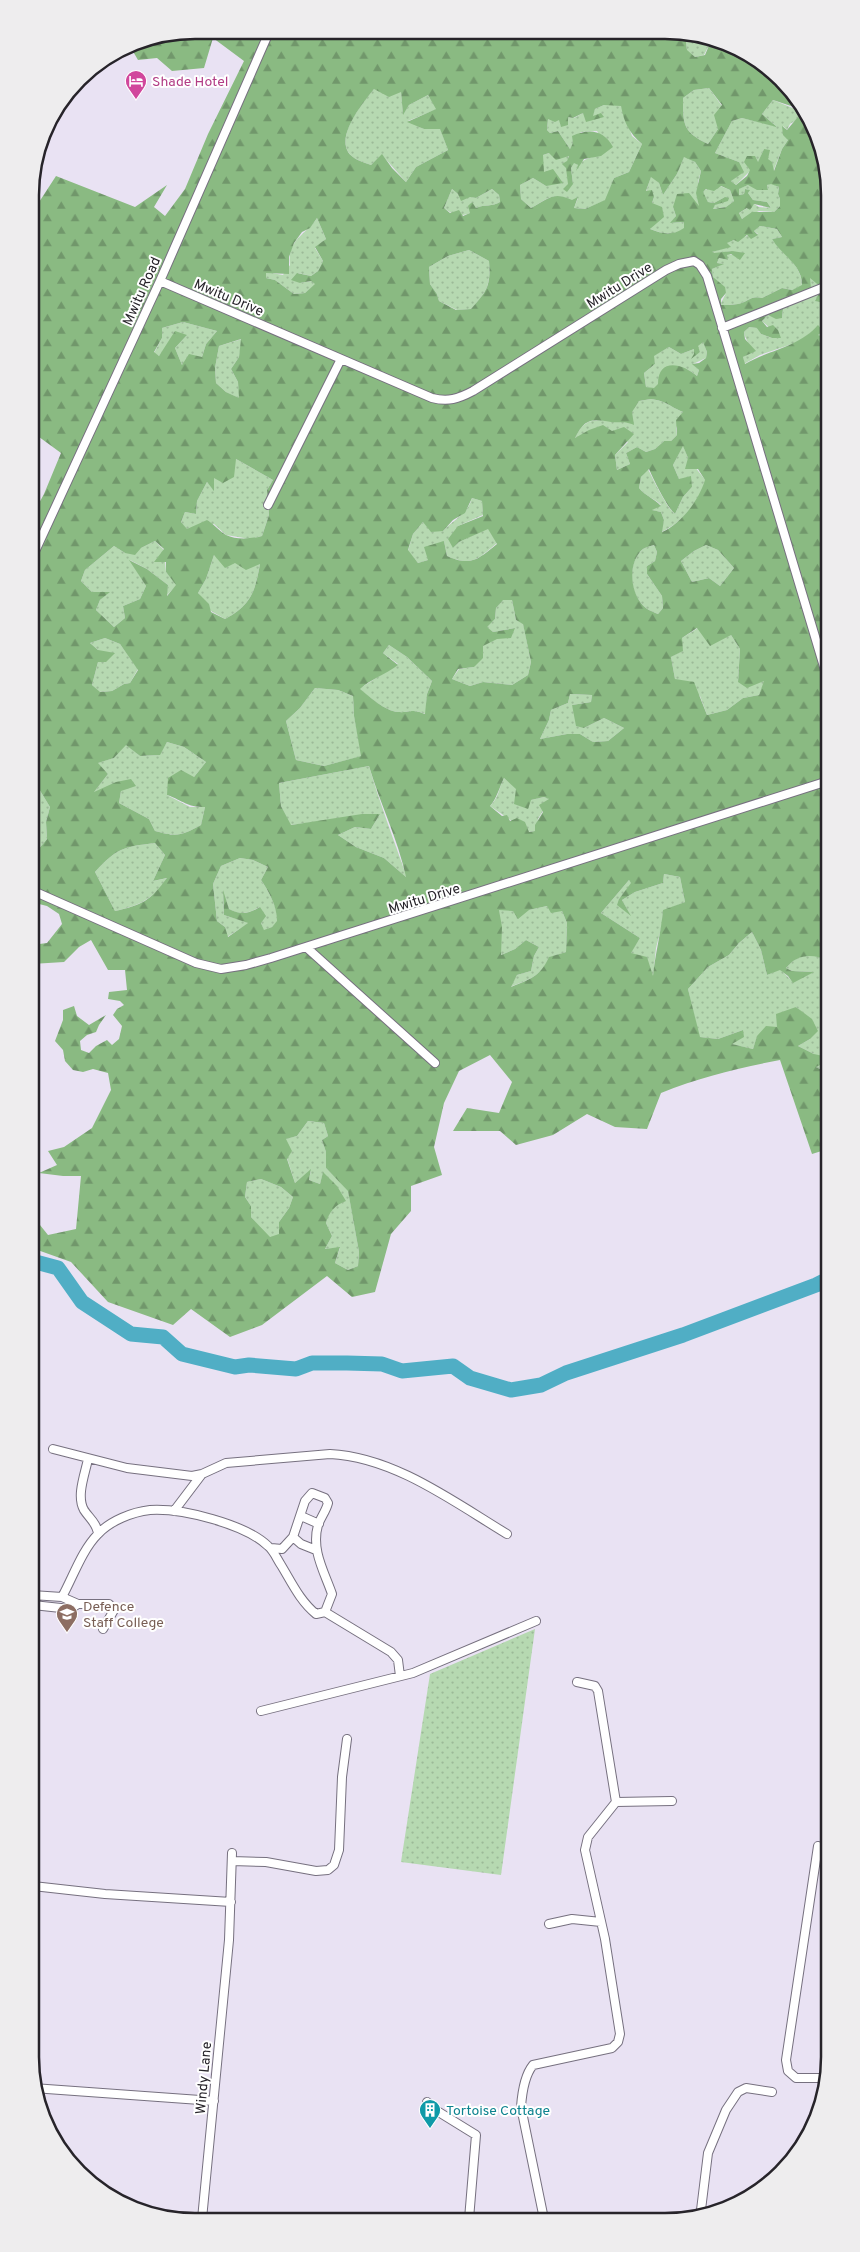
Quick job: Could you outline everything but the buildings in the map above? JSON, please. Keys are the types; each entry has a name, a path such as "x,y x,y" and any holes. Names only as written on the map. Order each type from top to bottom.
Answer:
{"street":[{"name":"Mwitu Road","path":"39,543 160,281 266,39"},
{"name":"Mwitu Drive","path":"160,281 432,398 444,401 458,399 666,270 694,261 700,265 707,276 821,657"},
{"path":"722,328 821,288"},
{"path":"268,506 341,359"},
{"name":"Mwitu Drive","path":"39,894 196,963 221,969 246,965 306,947 821,783"},
{"path":"306,947 435,1063"},
{"path":"53,1449 127,1468 182,1475 202,1474 226,1463 330,1454 347,1455 414,1479 444,1494 507,1534"},
{"path":"88,1459 80,1500 84,1510 97,1527 98,1534"},
{"path":"174,1511 202,1474"},
{"path":"271,1548 282,1549 293,1537 305,1501 312,1493 325,1498 328,1503 319,1524 315,1544 332,1594 325,1612"},
{"path":"62,1597 86,1550 98,1534 115,1522 140,1512 174,1511 232,1526 260,1539 271,1548 305,1605 316,1614 325,1612 391,1652 398,1660 400,1676"},
{"path":"301,1516 319,1524"},
{"path":"293,1537 301,1544 316,1550"},
{"path":"39,1596 62,1597 78,1604 109,1604 114,1610 103,1630"},
{"path":"39,1606 70,1609 78,1604"},
{"path":"261,1711 413,1673 536,1621"},
{"path":"543,2213 521,2107 522,2092 529,2070 533,2065 612,2048 618,2042 620,2034 601,1922 585,1850 588,1837 616,1802 598,1691 595,1686 577,1682"},
{"path":"232,1861 266,1862 316,1871 328,1870 334,1865 339,1850 342,1777 347,1739"},
{"path":"616,1802 672,1802"},
{"path":"818,1846 786,2060 788,2071 796,2078 820,2078"},
{"name":"Windy Lane","path":"203,2213 229,1940 232,1852"},
{"path":"39,1887 105,1894 230,1902"},
{"path":"549,1924 572,1919 601,1922"},
{"path":"701,2209 708,2153 726,2110 738,2092 746,2088 772,2092"},
{"path":"42,2089 214,2101"},
{"path":"427,2102 429,2106 476,2135 470,2213"}],"green space":[{"path":"185,39 213,39 204,68 172,71 157,58 138,60 133,52 168,42"},
{"path":"214,39 675,39 687,41 687,50 695,57 705,55 709,45 734,55 752,65 775,85 794,107 773,100 762,114 777,127 742,118 732,121 715,153 739,162 744,172 731,181 736,185 747,176 750,170 744,162 747,156 755,156 758,162 764,149 770,150 768,159 772,162 774,171 782,149 788,140 783,135 782,126 787,130 800,117 805,126 813,145 820,175 821,287 810,278 811,289 784,300 782,318 776,319 768,315 762,321 767,327 773,325 778,330 781,338 772,338 761,334 757,328 749,327 744,332 745,339 756,351 743,357 745,364 793,343 818,325 821,329 821,333 818,335 821,336 821,958 806,956 790,963 786,968 792,971 814,972 793,983 780,970 767,975 761,950 752,932 729,955 708,967 688,989 700,1037 718,1039 743,1030 744,1037 732,1044 753,1049 757,1036 766,1026 777,1027 776,1014 796,1007 812,1019 818,1031 810,1039 798,1046 821,1056 821,1064 816,1067 821,1070 821,1151 812,1154 780,1060 690,1082 661,1093 647,1129 615,1127 587,1114 553,1135 516,1145 500,1131 453,1131 467,1108 499,1113 512,1082 490,1055 459,1071 444,1103 434,1147 442,1175 411,1186 411,1211 391,1234 375,1292 352,1297 327,1276 262,1325 230,1337 191,1309 173,1325 108,1302 71,1262 39,1251 39,1224 48,1235 76,1229 81,1176 39,1173 57,1165 48,1151 64,1147 92,1128 111,1090 108,1073 93,1069 83,1072 73,1070 65,1061 63,1050 55,1041 63,1020 63,1010 74,1006 77,1016 89,1025 106,1015 96,1032 87,1035 80,1041 81,1050 89,1053 96,1046 107,1040 112,1045 119,1039 122,1026 113,1015 117,1009 124,1005 120,1001 108,999 109,992 127,990 125,970 108,970 91,940 79,947 64,962 39,964 39,944 47,943 62,924 59,914 47,906 39,904 39,848 47,839 46,822 50,807 39,789 39,503 61,453 39,437 39,202 56,176 135,207 167,185 154,207 165,216 185,189 208,134 244,61","holes":["709,88 722,105 714,115 718,129 708,144 694,136 686,127 683,115 683,98 694,90","374,89 389,97 401,92 403,115 409,105 428,95 436,109 407,122 424,129 440,129 448,150 416,167 406,182 392,168 382,154 371,165 353,157 347,150 345,142 347,132 357,112","604,105 621,106 628,127 642,144 629,172 614,178 605,200 585,209 574,208 578,197 572,200 560,196 546,199 531,208 521,199 520,185 533,178 546,186 563,183 553,169 544,172 543,155 549,153 556,160 569,156 567,161 562,164 566,168 568,184 563,189 567,192 573,184 571,168 574,163 578,165 576,171 584,159 601,156 613,147 601,134 590,131 572,136 573,143 570,149 558,131 550,133 547,130 548,119 555,122 559,120 561,127 568,125 568,117 573,118 583,113 586,122 604,117 601,113 593,116 595,109","684,157 695,162 701,171 696,193 699,206 689,193 677,194 673,207 676,216 670,223 684,222 684,228 675,232 667,233 650,229 664,217 662,207 652,203 654,197 652,190 646,191 651,177 659,183 663,195 677,174","771,184 779,187 780,206 774,212 752,212 742,219 739,213 747,208 750,210 754,204 771,208 767,202 753,200 748,193 750,190 745,189 744,194 739,195 739,189 748,185 757,190 768,190 767,185","721,186 730,190 734,201 726,207 713,209 715,205 728,201 729,198 725,197 714,203 708,202 703,192 706,189 714,191","452,189 458,194 461,201 470,197 476,198 492,189 499,195 500,202 494,204 476,208 472,202 468,206 470,213 463,216 459,210 450,213 444,208","317,218 326,239 315,247 323,261 318,271 311,276 297,273 291,280 300,283 311,281 315,284 305,293 294,294 275,280 266,278 266,273 289,274 289,257 294,243 302,232 310,228","760,226 777,229 782,237 772,239 799,271 802,285 792,290 782,288 762,298 752,298 738,304 721,305 721,299 726,293 725,287 713,277 712,269 724,264 717,263 719,258 728,260 727,255 731,254 740,260 745,253 732,251 712,252 731,247 727,243 734,240 738,242 747,235 751,239 758,235 754,231","469,250 489,261 487,288 471,309 456,310 439,301 437,294 430,284 429,267 448,256","183,322 217,331 206,344 202,357 189,354 182,365 175,348 187,335 175,331 159,356 154,352 162,338 162,328","241,339 239,357 231,369 238,382 239,398 226,392 216,383 215,368 219,346","703,342 707,352 706,358 699,363 692,364 699,370 697,376 685,368 672,365 667,366 659,375 658,384 654,388 646,387 644,373 655,364 654,356 669,347 681,354 694,349 691,359 700,352 698,346","656,400 683,412 676,420 677,435 671,441 664,441 655,449 646,452 637,447 626,453 630,464 617,470 615,455 634,434 624,427 612,431 603,425 575,438 586,423 594,420 634,425 632,412 639,401","683,446 688,458 685,469 698,469 705,480 694,503 676,523 662,532 664,520 661,512 652,510 661,506 639,488 641,477 649,469 657,487 675,514 683,497 692,487 691,476 679,479 673,465","236,459 273,480 267,490 269,515 262,536 234,538 223,533 207,520 187,529 181,522 185,512 196,514 197,501 207,482 214,491 214,478 223,483 234,477","472,498 482,501 483,516 458,526 448,539 453,548 459,542 488,529 497,544 474,560 463,561 447,556 444,541 424,547 428,560 418,563 408,550 413,534 423,522 431,532 443,531 453,520 465,513","155,541 164,549 154,562 166,562 166,572 176,585 167,596 168,585 147,569 129,560 146,586 140,599 123,606 125,618 114,627 96,610 100,600 110,592 92,592 81,581 85,570 114,546 125,553 135,555 141,548","654,545 657,552 655,561 647,566 647,574 662,596 663,608 658,614 648,610 637,597 632,576 638,554 643,549","706,545 718,550 734,568 720,586 709,578 692,582 681,561","214,555 225,568 235,563 246,570 260,564 254,590 246,603 234,614 225,619 211,612 209,604 198,593 206,579","503,600 512,600 516,620 523,624 531,662 528,675 512,685 483,682 470,686 452,679 458,669 474,667 483,658 483,646 497,639 511,638 515,628 493,632 487,627 495,619 496,608","697,628 710,646 731,635 740,649 738,682 747,688 764,681 759,695 743,698 727,710 707,715 694,682 675,679 671,657 683,651 682,638","105,638 120,644 138,670 130,683 124,684 112,691 100,692 92,685 98,662 106,662 115,653 98,650 90,643","389,645 407,657 432,681 427,694 425,714 413,711 393,711 378,703 360,689 398,665 383,653","315,688 338,690 353,696 354,716 361,756 324,766 296,760 286,721 300,708","570,694 592,695 591,702 572,705 576,726 584,728 604,718 624,728 608,741 593,742 580,734 567,734 540,739 549,720 551,710 568,703","167,742 184,747 206,762 194,777 181,770 168,778 167,795 189,805 205,807 201,825 174,835 155,831 149,819 119,803 121,791 136,786 131,779 116,782 94,792 108,774 98,763 114,758 126,745 140,756 160,755","369,766 403,863 406,877 384,858 356,847 338,835 355,827 371,829 380,814 362,814 291,825 281,806 279,783","504,778 516,789 514,804 528,809 531,800 544,797 549,799 539,805 543,812 535,825 535,831 529,832 525,822 517,818 510,821 507,815 502,816 490,806","155,843 165,855 153,881 167,878 156,892 145,901 132,907 115,911 95,872 115,853 128,848","240,858 253,860 268,867 261,880 270,894 277,915 277,921 272,927 264,930 261,923 266,916 260,907 245,913 229,909 223,890 224,915 248,923 228,937 225,927 217,921 213,884 221,866","664,874 680,877 685,902 663,910 653,976 647,957 631,953 640,938 601,913 629,880 631,883 619,899 617,905 631,916 622,900 635,892 663,883","547,906 551,913 562,911 567,923 566,952 549,957 538,973 511,987 517,975 531,971 534,956 539,947 526,940 515,949 501,955 502,927 499,910 513,911 518,919 529,910","308,1121 324,1123 328,1136 322,1140 326,1152 326,1168 348,1191 359,1252 358,1266 348,1270 335,1263 340,1247 325,1249 332,1236 326,1223 327,1219 336,1207 346,1201 337,1186 323,1172 320,1184 309,1180 311,1169 295,1183 287,1159 292,1151 286,1139 297,1136","261,1179 281,1187 293,1197 289,1208 279,1222 279,1234 270,1237 251,1217 251,1206 245,1197 247,1182"]},
{"path":"686,42 709,45 704,55 695,57 687,51"},
{"path":"709,88 722,106 718,129 708,144 694,136 686,127 683,115 683,98 694,90"},
{"path":"374,89 401,92 403,114 409,105 428,95 437,109 408,121 424,129 440,128 448,150 416,167 406,182 382,155 371,165 353,157 347,150 345,141 351,122"},
{"path":"773,100 796,109 800,117 790,124 787,130 783,126 788,140 782,149 773,172 764,149 758,163 736,185 731,181 740,168 739,162 715,153 732,121 742,118 776,126 762,114"},
{"path":"604,105 621,105 632,136 642,144 629,172 614,178 606,200 585,209 574,208 578,198 572,201 555,196 531,208 521,199 520,185 533,178 546,186 542,164 543,155 549,153 569,155 566,168 573,184 571,168 574,162 578,165 608,149 597,131 581,132 570,149 558,131 550,133 547,130 548,119 560,120 561,126 568,117 574,118 583,113 592,117 595,109"},
{"path":"684,156 695,162 701,171 698,182 700,207 673,207 676,216 671,223 684,222 684,229 680,231 667,234 650,229 654,224 652,203 654,197 646,192 651,176 659,183 663,195 677,174"},
{"path":"771,183 779,187 780,206 774,212 759,211 742,219 739,213 754,204 759,207 771,208 767,202 753,200 748,193 749,190 745,189 744,194 739,195 738,189 748,185 768,190 767,185"},
{"path":"720,186 730,190 734,201 726,207 712,209 725,197 714,203 708,202 702,192"},
{"path":"452,189 458,194 476,198 492,189 499,195 500,202 476,208 471,202 470,213 457,215 444,208"},
{"path":"317,218 326,239 315,248 323,261 318,271 311,276 298,273 300,283 311,281 316,284 305,293 294,294 275,280 266,278 266,272 283,275 290,265 291,249 294,243"},
{"path":"760,226 777,229 782,237 772,239 799,272 802,286 792,290 782,288 762,298 752,298 738,304 720,305 726,293 713,277 712,269 723,264 717,263 719,258 728,260 726,256 728,254 737,256 732,251 712,254 712,252 724,248 726,243 758,234 754,231"},
{"path":"469,250 489,261 487,287 481,298 471,309 457,310 439,301 437,294 430,284 429,267 448,256"},
{"path":"810,277 821,286 821,292 816,301 821,302 821,336 813,331 798,342 760,355 744,364 743,357 752,352 744,332 749,327 758,328 761,334 772,338 781,338 762,321 768,315 782,318 784,300 804,292"},
{"path":"821,290 821,302 815,301"},
{"path":"183,322 217,331 206,344 202,357 182,365 175,348 187,335 163,351 159,356 154,353 162,338 162,328"},
{"path":"242,339 239,357 231,369 238,382 240,399 226,392 216,383 215,368 219,346"},
{"path":"703,341 707,352 706,358 693,364 699,370 697,376 687,370 678,368 659,376 659,384 654,389 646,387 644,373 655,364 653,356 669,347 681,354 694,349 694,354 700,352 697,346"},
{"path":"651,399 665,403 683,412 676,428 677,435 671,441 664,441 655,449 646,452 637,447 626,453 630,464 617,470 615,455 628,442 612,431 575,438 585,424 590,421 624,420 639,401"},
{"path":"683,445 688,458 706,481 694,504 682,518 661,532 664,520 661,512 651,510 661,505 639,488 641,477 648,469 664,500 675,514 683,497 692,487 679,479 673,465"},
{"path":"236,459 273,480 267,490 269,515 262,536 250,539 226,535 214,524 187,530 181,522 185,512 196,514 197,501 207,482 214,490 214,477"},
{"path":"472,498 482,501 483,515 458,526 453,548 459,542 488,528 497,543 474,560 463,561 447,556 444,541 428,560 418,563 408,551 413,534 423,522 443,531 464,512"},
{"path":"155,541 164,550 166,572 177,585 166,596 168,585 147,569 130,560 146,586 140,599 123,606 125,618 114,627 96,610 100,600 109,592 92,592 81,581 85,570 114,546 125,553"},
{"path":"654,545 657,552 655,561 647,566 647,574 662,596 663,608 658,614 644,607 637,597 632,583 633,568 638,554 643,549"},
{"path":"706,545 718,550 734,568 720,586 709,578 692,582 681,561"},
{"path":"214,555 235,563 260,564 254,590 250,597 241,608 225,619 211,611 198,593 206,579"},
{"path":"503,599 512,600 516,620 523,623 531,662 528,675 512,685 483,682 470,686 452,679 459,669 474,667 482,646 515,628 493,632 486,627 495,619 496,608"},
{"path":"698,628 731,635 740,649 738,682 765,681 759,695 743,698 727,710 707,715 700,696 675,679 671,657 682,651 682,638"},
{"path":"105,638 120,644 138,669 130,683 124,684 112,691 99,692 92,685 98,662 98,650 90,643"},
{"path":"389,645 407,657 432,681 427,694 426,714 413,711 393,711 359,689 398,664 383,653"},
{"path":"315,688 338,690 353,696 354,716 362,756 324,766 296,760 286,721 300,708"},
{"path":"570,694 592,695 591,702 572,705 584,728 604,718 624,728 608,741 593,742 580,734 567,734 540,739 549,720 551,710 568,703"},
{"path":"167,742 184,747 206,762 194,777 167,795 190,807 205,807 201,825 174,835 155,831 149,819 119,803 121,791 93,793 108,774 97,763 114,758 126,744 140,756 159,755"},
{"path":"369,766 407,878 384,858 356,847 338,835 355,827 371,829 380,814 290,825 281,806 279,783"},
{"path":"504,778 531,800 544,797 550,799 538,819 536,831 528,832 490,806 497,797"},
{"path":"39,789 50,807 46,822 47,839 39,848"},
{"path":"155,843 165,855 153,881 168,878 151,897 139,904 115,911 95,872 109,858 121,850"},
{"path":"240,858 253,860 268,867 261,880 272,899 278,921 264,931 261,923 260,907 245,913 233,911 229,909 223,893 224,915 249,923 227,937 225,927 217,921 213,884 221,866"},
{"path":"664,874 680,877 685,902 663,911 653,978 630,953 640,938 601,913 629,880 632,883 619,899 630,915 622,900 635,892 663,883"},
{"path":"547,906 562,911 567,923 566,952 550,957 538,973 510,987 517,975 531,971 534,956 539,947 526,940 515,949 501,955 499,910 529,910"},
{"path":"752,932 761,950 767,975 780,969 793,982 813,972 792,971 786,968 790,963 800,957 821,958 821,1070 816,1067 814,1054 798,1046 810,1039 804,1014 796,1007 777,1027 757,1037 753,1049 731,1044 743,1030 718,1039 699,1037 688,989 708,967 729,955"},
{"path":"308,1121 324,1123 328,1136 322,1140 326,1152 326,1168 348,1190 359,1252 358,1266 348,1270 335,1263 340,1248 325,1249 332,1236 326,1223 328,1214 338,1203 323,1173 320,1184 309,1180 311,1170 295,1183 287,1158 285,1139 297,1136"},
{"path":"261,1179 281,1187 293,1197 289,1208 279,1222 279,1235 269,1238 251,1217 251,1206 245,1197 247,1182"},
{"path":"535,1629 501,1875 401,1862 430,1674"}],"waterway":[{"path":"39,1263 58,1268 82,1302 131,1334 163,1337 182,1354 235,1367 249,1365 296,1369 312,1363 347,1363 382,1364 402,1371 453,1366 470,1378 511,1390 541,1385 566,1373 683,1335 821,1282"}],"place":[{"name":"Shade Hotel","path":"136,100"},
{"name":"Defence Staff College","path":"67,1633"},
{"name":"Tortoise Cottage","path":"430,2129"}]}
